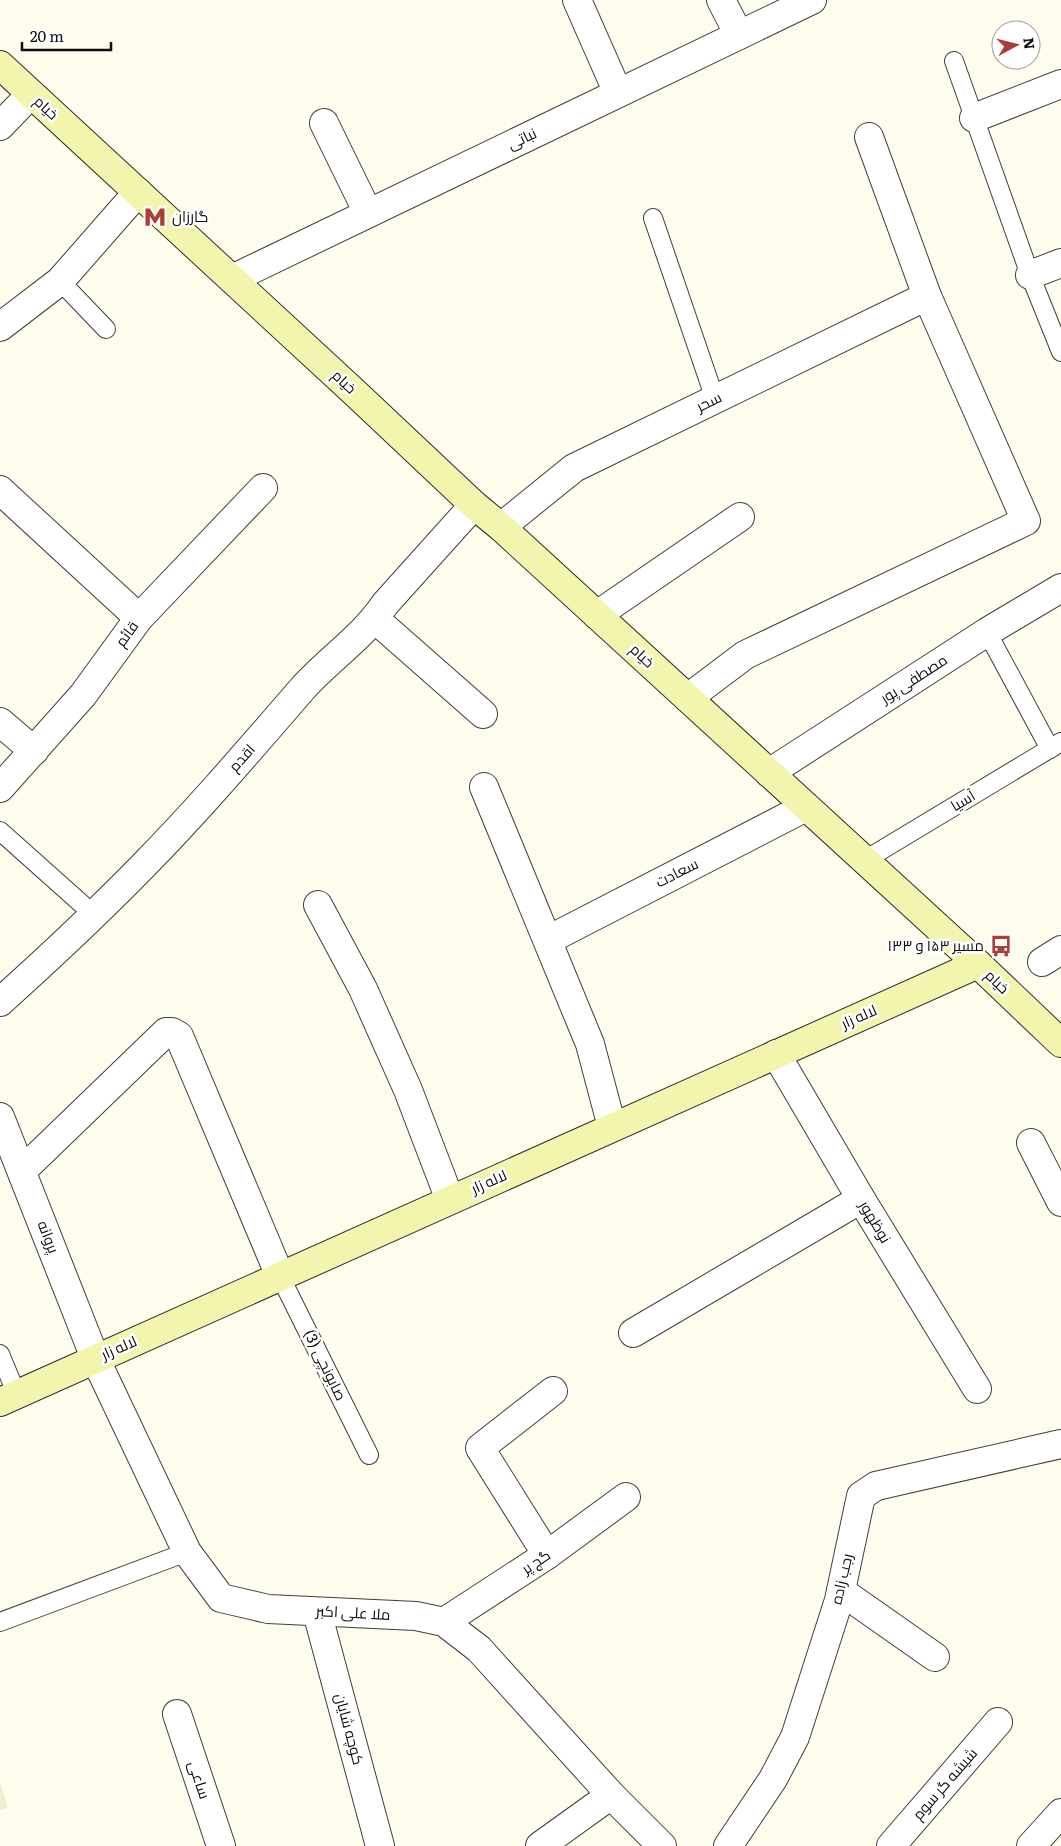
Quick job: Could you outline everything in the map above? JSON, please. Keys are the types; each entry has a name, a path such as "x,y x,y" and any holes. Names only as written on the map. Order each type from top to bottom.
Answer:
{"main road":[{"name":"خیام","path":"0,65 474,505 501,526 978,964 1061,1043"},
{"name":"لاله زار","path":"8,1399 978,964"}],"street":[{"path":"577,0 618,93"},
{"path":"721,0 739,35"},
{"name":"نباتی","path":"232,279 812,0"},
{"path":"974,118 1061,84"},
{"path":"0,126 31,94"},
{"path":"324,123 368,213"},
{"path":"688,698 745,655 1026,521 927,296 869,137"},
{"path":"0,327 60,281 138,192"},
{"path":"1030,275 1061,263"},
{"name":"سحر","path":"501,526 574,468 927,296"},
{"name":"قائم","path":"0,788 83,695 139,618 263,488"},
{"path":"0,490 139,618"},
{"name":"اقدم","path":"0,1002 143,866 314,676 375,620 386,604 474,505"},
{"path":"597,615 740,517"},
{"name":"مصطفی پور","path":"769,773 987,632 1061,588"},
{"path":"375,620 482,714"},
{"path":"0,722 34,750"},
{"path":"484,787 590,1044 612,1127"},
{"name":"سعادت","path":"548,940 806,807"},
{"path":"318,905 363,990 408,1090 450,1200"},
{"path":"22,1171 166,1032 172,1032 179,1036 280,1276"},
{"name":"نوظهور","path":"776,1054 861,1199 977,1389"},
{"name":"پروانه","path":"0,1117 96,1358"},
{"path":"1030,1143 1061,1202"},
{"path":"633,1333 861,1199"},
{"name":"ملا علی اکبر","path":"96,1358 187,1552 221,1598 268,1609 416,1616 444,1622 479,1648 611,1795 662,1846"},
{"path":"547,1555 480,1448 553,1391"},
{"name":"رجب زاده","path":"728,1846 773,1779 795,1737 841,1591 861,1496 876,1486 1061,1444"},
{"name":"گچ پر","path":"444,1622 547,1555 626,1497"},
{"path":"841,1591 935,1657"},
{"name":"کوچه شایان","path":"317,1612 380,1846"},
{"name":"ساعی","path":"177,1714 221,1846"},
{"name":"شیشه گر سوم","path":"891,1846 998,1722"},
{"path":"540,1846 611,1795"},
{"path":"1031,1846 1061,1813"}],"lane":[{"path":"954,61 1030,275 1061,352"},
{"path":"653,218 715,399"},
{"path":"60,281 106,329"},
{"path":"987,632 1056,745"},
{"name":"آسیا","path":"865,860 1056,745"},
{"path":"0,832 93,914"},
{"name":"صابونچی (3)","path":"280,1276 369,1455"},
{"path":"0,1354 8,1399"},
{"path":"0,1622 187,1552"}],"green space":[{"path":"0,1783 8,1807 0,1810"}],"place":[{"name":"گارزان","path":"155,217"},
{"name":"مسیر ۱۵۳ و ۱۳۳","path":"1001,946"}]}
